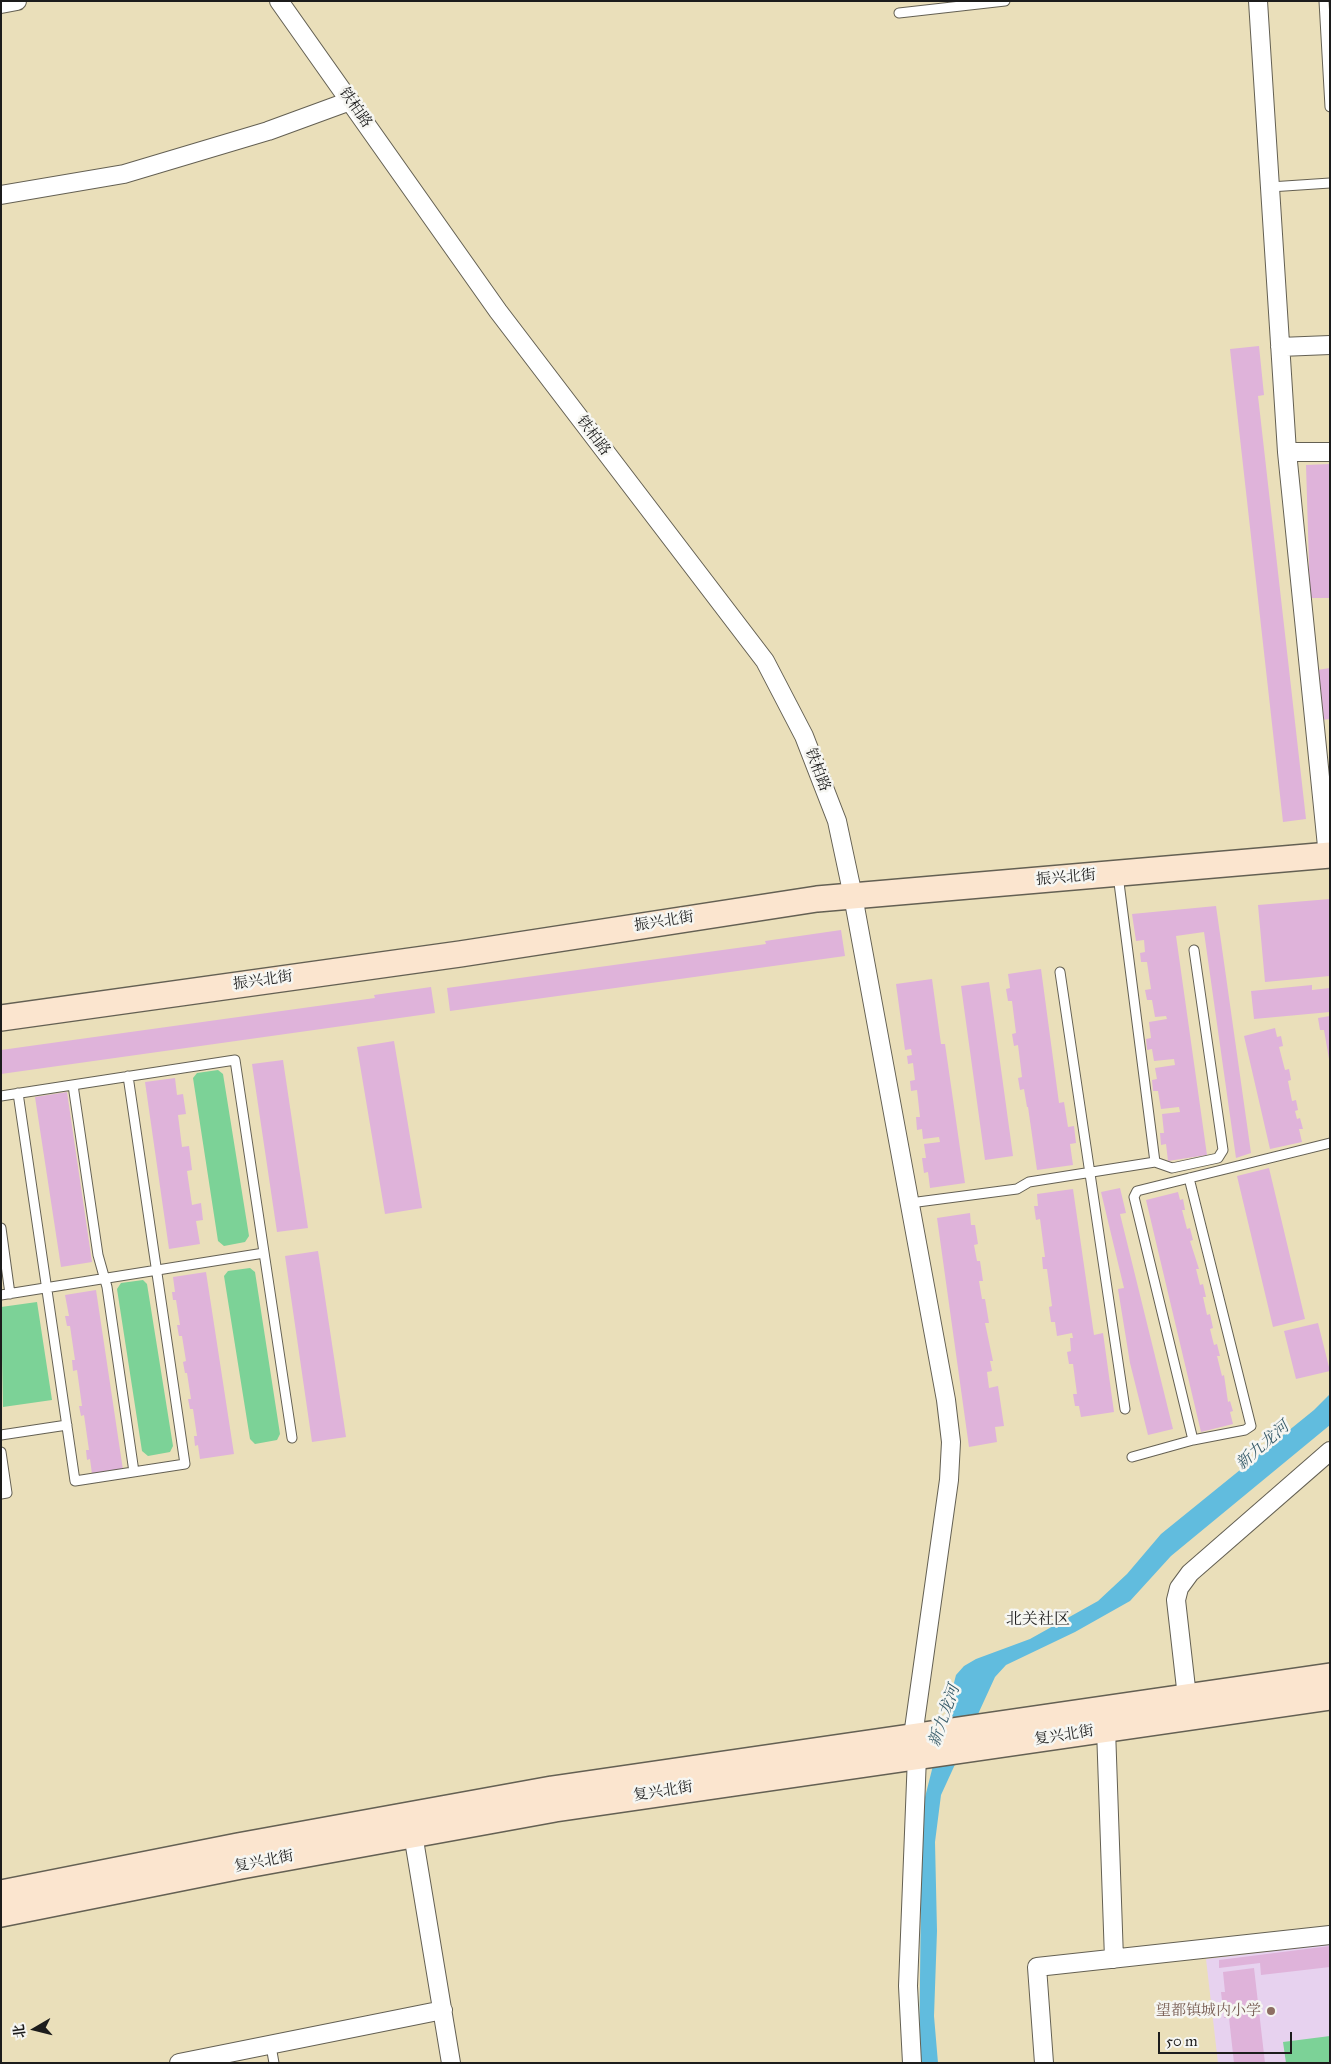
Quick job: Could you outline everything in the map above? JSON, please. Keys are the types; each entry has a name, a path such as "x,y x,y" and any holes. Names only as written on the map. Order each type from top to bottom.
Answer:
{"main road":[{"name":"振兴北街","path":"1,1018 460,954 808,900 1329,856"},
{"name":"复兴北街","path":"978,1738 1187,1696 1330,1676"},
{"name":"复兴北街","path":"1,1893 451,1806 660,1772 978,1738 1106,1729 1330,1697"},
{"name":"复兴北街","path":"1,1914 414,1834 673,1791 921,1745"}],"street":[{"path":"1,4 17,1"},
{"name":"铁柏路","path":"279,1 498,311 765,661 804,736 833,812 853,896 946,1400 951,1442 949,1480 921,1745 908,1986 912,2063"},
{"path":"1258,1 1287,452 1329,856"},
{"path":"1,195 124,174 268,131 350,101"},
{"path":"1280,347 1330,345"},
{"path":"1287,452 1330,452"},
{"path":"1187,1696 1176,1600 1179,1588 1190,1573 1330,1451"},
{"path":"1106,1729 1114,1959"},
{"path":"414,1834 451,2063"},
{"path":"1044,2063 1037,1967 1330,1935"},
{"path":"179,2063 272,2054 443,2010"}],"lane":[{"path":"900,13 1004,1"},
{"path":"1324,1 1330,107"},
{"path":"1270,187 1330,183"},
{"path":"1118,873 1155,1162"},
{"path":"910,1204 1017,1189 1029,1182 1155,1162 1172,1168 1218,1158 1224,1150 1194,950"},
{"path":"1060,972 1125,1409"},
{"path":"1,1096 235,1060 292,1438"},
{"path":"18,1093 75,1481 134,1472 185,1464 128,1076"},
{"path":"73,1085 98,1255 105,1278 134,1472"},
{"path":"1193,1440 1134,1197 1137,1191 1330,1143"},
{"path":"1132,1457 1193,1440 1245,1430 1252,1426 1189,1178"},
{"path":"1,1228 6,1294 264,1253"},
{"path":"1,1435 67,1425"},
{"path":"1,1452 7,1493 1,1494"}],"shaded area":[{"name":"望都镇城内小学","path":"1330,1944 1330,2063 1218,2063 1206,1959"}],"green space":[{"path":"218,1070 223,1074 249,1236 245,1242 224,1246 218,1241 193,1078 197,1073"},
{"path":"250,1268 255,1272 280,1434 277,1440 255,1444 250,1439 224,1276 228,1271"},
{"path":"143,1280 147,1284 173,1446 170,1452 148,1456 142,1451 117,1289 121,1283"},
{"path":"37,1302 52,1400 3,1407 1,1307"},
{"path":"1330,2036 1330,2063 1286,2063 1283,2042"}],"water":[{"path":"1330,1394 1330,1425 1171,1556 1130,1601 1075,1632 1006,1665 995,1677 941,1795 935,1842 937,1931 934,2016 938,2063 919,2063 922,1809 956,1675 964,1666 976,1659 1030,1639 1098,1601 1127,1574 1161,1534 1314,1410"}],"building":[{"path":"1259,346 1264,395 1258,396 1306,819 1283,822 1230,349"},
{"path":"1330,464 1330,598 1310,598 1306,465"},
{"path":"1330,668 1330,719 1322,720 1317,670"},
{"path":"1330,899 1330,976 1265,982 1258,905"},
{"path":"1216,906 1251,1153 1236,1158 1204,932 1176,936 1207,1155 1168,1161 1166,1144 1161,1145 1160,1133 1164,1133 1162,1114 1180,1112 1179,1107 1161,1109 1158,1091 1153,1091 1152,1080 1157,1079 1155,1068 1175,1065 1174,1059 1154,1061 1152,1049 1147,1050 1146,1039 1151,1038 1149,1022 1167,1019 1166,1016 1155,1017 1152,1000 1147,1000 1145,990 1151,989 1147,962 1141,962 1140,953 1145,952 1144,940 1136,941 1132,914"},
{"path":"841,930 845,956 450,1011 447,988 766,944 765,941"},
{"path":"1041,969 1059,1103 1064,1102 1068,1127 1074,1126 1076,1143 1070,1144 1073,1165 1037,1170 1028,1107 1024,1089 1020,1090 1018,1078 1022,1077 1018,1045 1014,1046 1012,1034 1016,1033 1012,1001 1008,1001 1006,989 1010,988 1008,974"},
{"path":"932,979 941,1044 945,1044 965,1183 930,1188 928,1172 924,1173 922,1158 926,1158 924,1144 940,1142 939,1137 923,1139 922,1129 917,1130 916,1117 920,1117 917,1090 911,1091 910,1081 915,1080 913,1063 908,1064 907,1056 912,1055 911,1049 905,1050 896,984"},
{"path":"989,982 1013,1156 985,1160 961,986"},
{"path":"1312,985 1312,990 1330,988 1330,1012 1254,1019 1251,991"},
{"path":"431,987 435,1013 1,1074 1,1050 375,998 374,995"},
{"path":"1330,1016 1329,1059 1324,1030 1320,1030 1318,1018"},
{"path":"1275,1028 1277,1037 1281,1036 1283,1046 1279,1047 1285,1070 1289,1069 1291,1080 1288,1081 1292,1101 1296,1100 1298,1110 1295,1111 1297,1119 1300,1118 1303,1129 1299,1129 1302,1142 1270,1149 1244,1036"},
{"path":"394,1041 422,1208 385,1214 357,1047"},
{"path":"283,1060 308,1228 277,1232 252,1064"},
{"path":"175,1078 177,1095 183,1094 186,1114 178,1115 182,1147 189,1146 192,1170 187,1171 192,1205 201,1203 203,1220 196,1221 200,1244 169,1249 145,1082"},
{"path":"67,1092 92,1262 61,1267 35,1097"},
{"path":"1269,1168 1305,1319 1273,1327 1237,1176"},
{"path":"1120,1188 1126,1213 1120,1214 1173,1429 1148,1435 1130,1363 1118,1289 1124,1288 1101,1192"},
{"path":"1073,1189 1094,1335 1103,1333 1114,1412 1081,1417 1079,1406 1075,1406 1073,1394 1077,1394 1073,1364 1069,1364 1067,1352 1071,1351 1070,1338 1073,1338 1072,1333 1057,1336 1055,1322 1051,1322 1049,1307 1052,1306 1047,1269 1043,1269 1042,1257 1045,1257 1040,1219 1036,1220 1034,1206 1038,1206 1037,1194"},
{"path":"1178,1192 1180,1200 1183,1199 1185,1210 1182,1210 1187,1229 1190,1228 1193,1240 1190,1241 1199,1269 1196,1269 1200,1285 1203,1284 1206,1297 1203,1297 1207,1315 1210,1314 1213,1328 1210,1329 1214,1345 1217,1344 1220,1356 1217,1356 1222,1376 1224,1375 1228,1402 1230,1401 1233,1411 1230,1412 1233,1424 1201,1432 1146,1200"},
{"path":"970,1213 971,1225 975,1225 978,1244 974,1245 977,1261 980,1261 983,1281 979,1281 982,1299 985,1299 989,1323 985,1323 993,1361 990,1361 992,1371 987,1372 989,1388 998,1386 1004,1426 995,1427 997,1442 969,1447 937,1218"},
{"path":"318,1251 346,1437 312,1442 285,1256"},
{"path":"206,1272 234,1454 200,1459 198,1445 195,1446 194,1436 197,1436 193,1409 190,1409 188,1399 191,1399 187,1373 185,1373 183,1362 186,1361 182,1336 179,1336 177,1325 180,1325 176,1300 173,1300 172,1292 175,1292 173,1277"},
{"path":"96,1290 123,1470 92,1474 90,1459 87,1460 86,1450 89,1450 84,1415 81,1416 79,1406 82,1406 77,1370 73,1371 72,1360 75,1360 70,1326 67,1326 65,1316 69,1316 65,1295"},
{"path":"1318,1323 1330,1371 1296,1379 1284,1331"},
{"path":"1330,1946 1330,1967 1261,1975 1260,1963 1219,1968 1219,1960"},
{"path":"1254,1968 1265,2063 1234,2063 1229,2018 1224,2018 1221,1992 1225,1992 1223,1972"}],"place":[{"name":"望都镇城内小学","path":"1271,2011"}],"district":[{"name":"北关社区","path":"1038,1620"}],"water label":[{"name":"新九龙河","path":"1263,1446"},
{"name":"新九龙河","path":"945,1716"}]}
